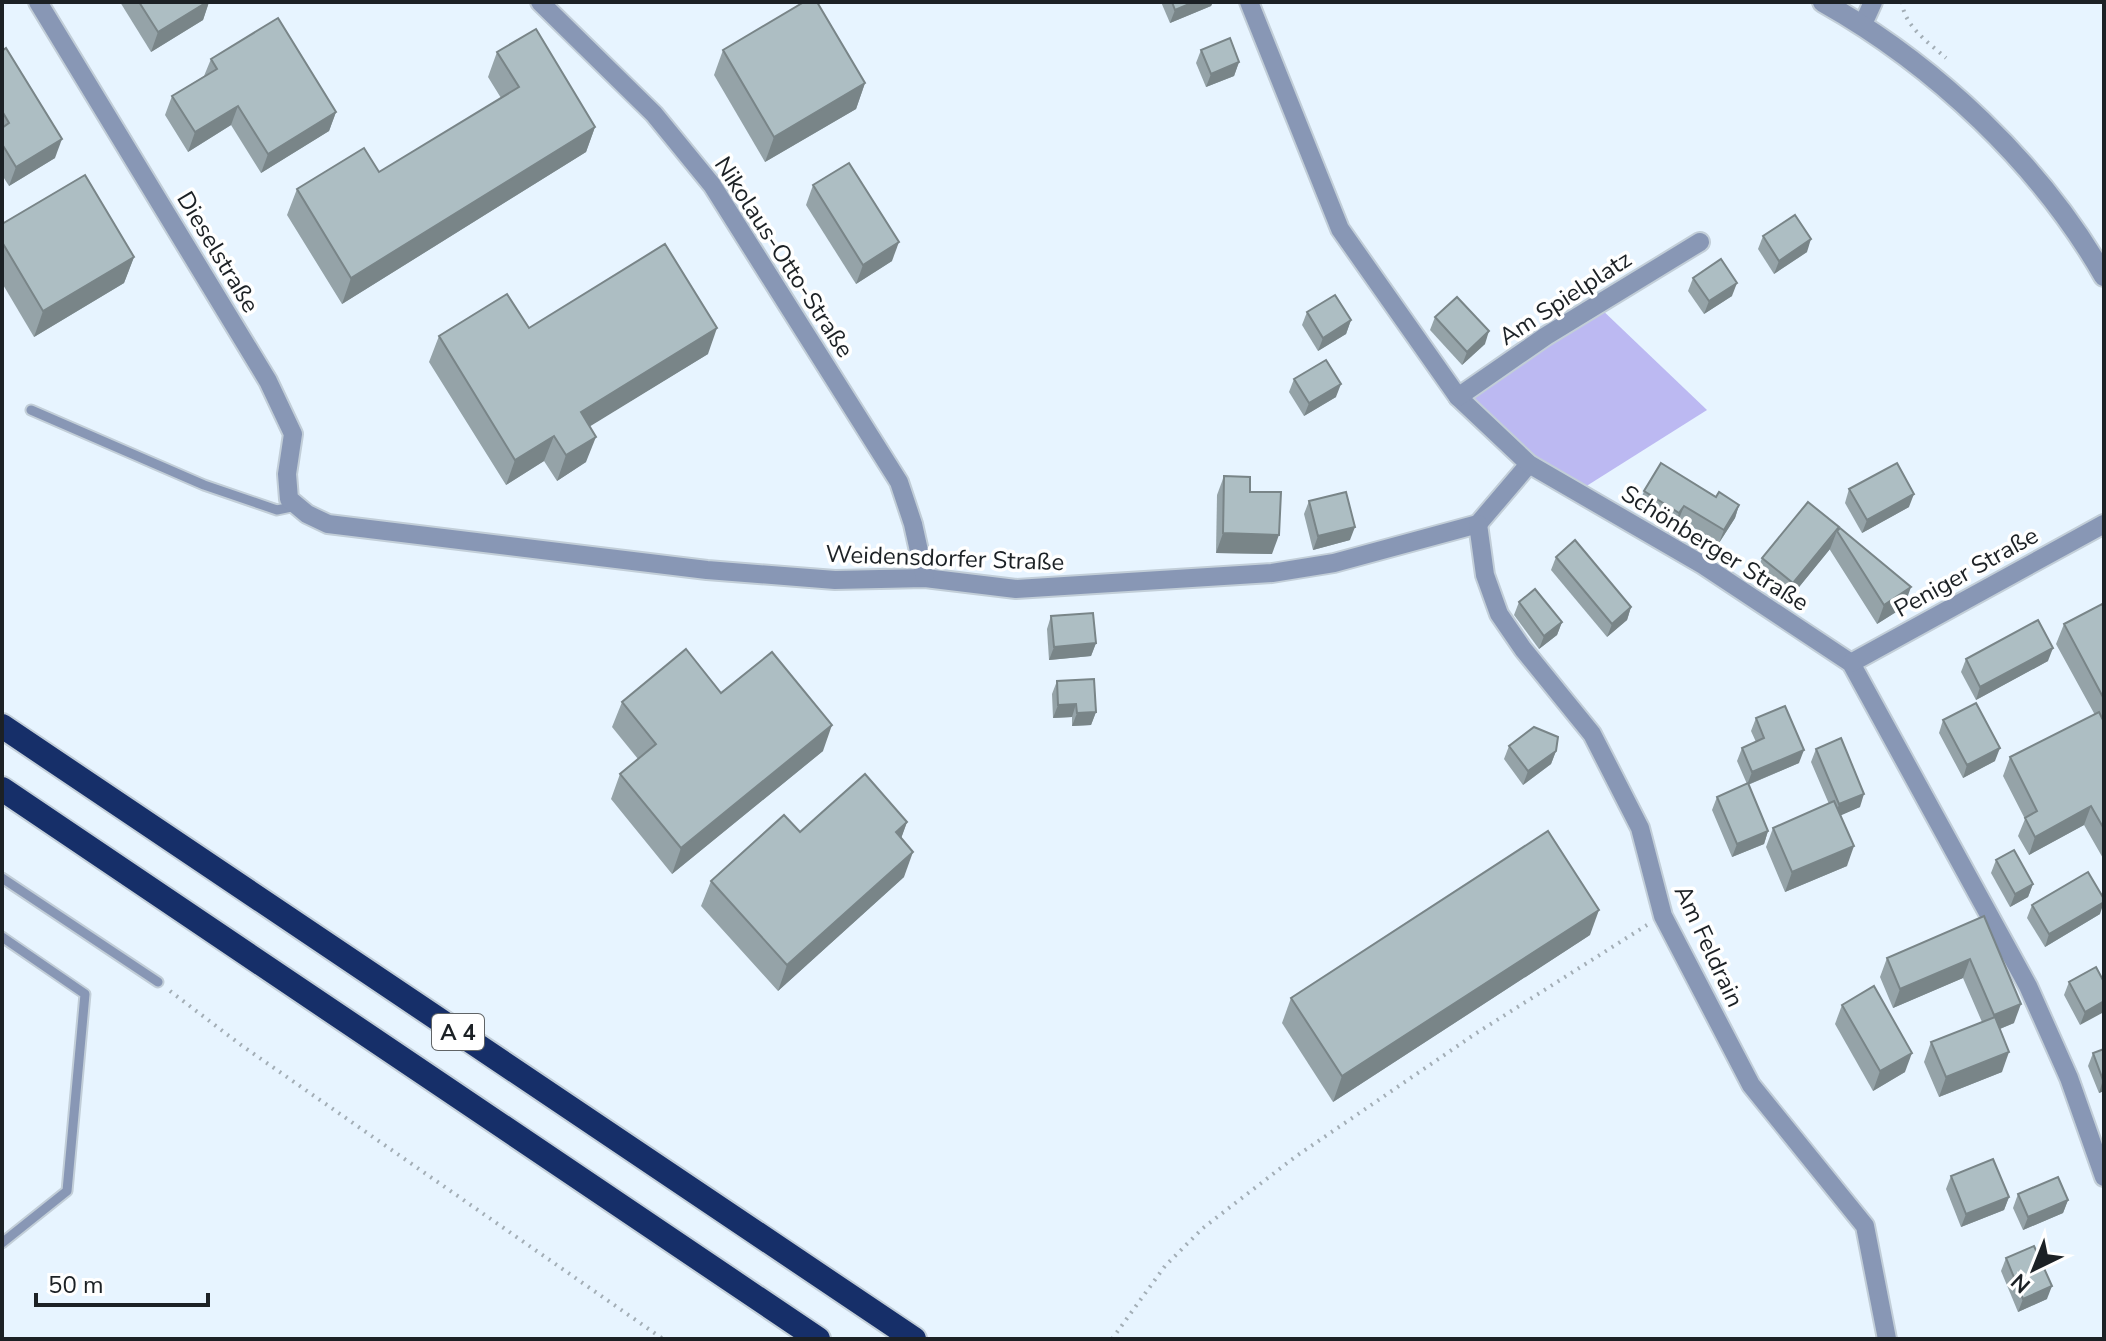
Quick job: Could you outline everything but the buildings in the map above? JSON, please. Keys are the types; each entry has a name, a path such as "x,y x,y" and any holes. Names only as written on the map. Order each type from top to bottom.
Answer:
{"highway":[{"name":"A 4","path":"2,726 914,1339"},
{"name":"A 4","path":"2,789 818,1339"}],"street":[{"name":"Dieselstraße","path":"38,2 268,381 293,434 287,474 289,499 297,506"},
{"name":"Nikolaus-Otto-Straße","path":"540,2 654,114 712,185 899,482 913,524 925,578"},
{"name":"Schönberger Straße","path":"1249,2 1340,229 1458,397 1529,464 1703,565 1851,663 2028,986 2069,1078 2104,1177"},
{"path":"1823,2 1863,24 1934,79 2008,147 2088,248 2104,276"},
{"path":"1863,24 1873,2"},
{"name":"Am Spielplatz","path":"1458,397 1546,336 1700,242"},
{"path":"1478,524 1529,464"},
{"name":"Weidensdorfer Straße","path":"297,506 328,524 707,570 835,580 925,578 1016,589 1272,573 1334,563 1478,524"},
{"name":"Am Feldrain","path":"1478,524 1485,575 1499,614 1523,649 1592,734 1640,828 1663,916 1751,1085 1865,1226 1887,1339"},
{"name":"Peniger Straße","path":"1851,663 2104,524"}],"lane":[{"path":"31,410 204,485 277,510 297,506"},
{"path":"2,878 158,982"},
{"path":"2,937 85,994 67,1191 2,1243"}],"path":[{"path":"1112,1339 1165,1266 1203,1228 1283,1166 1475,1034 1663,916"},
{"path":"158,982 241,1045 663,1339"}],"shaded area":[{"path":"1597,305 1707,410 1577,492 1458,397"}]}
